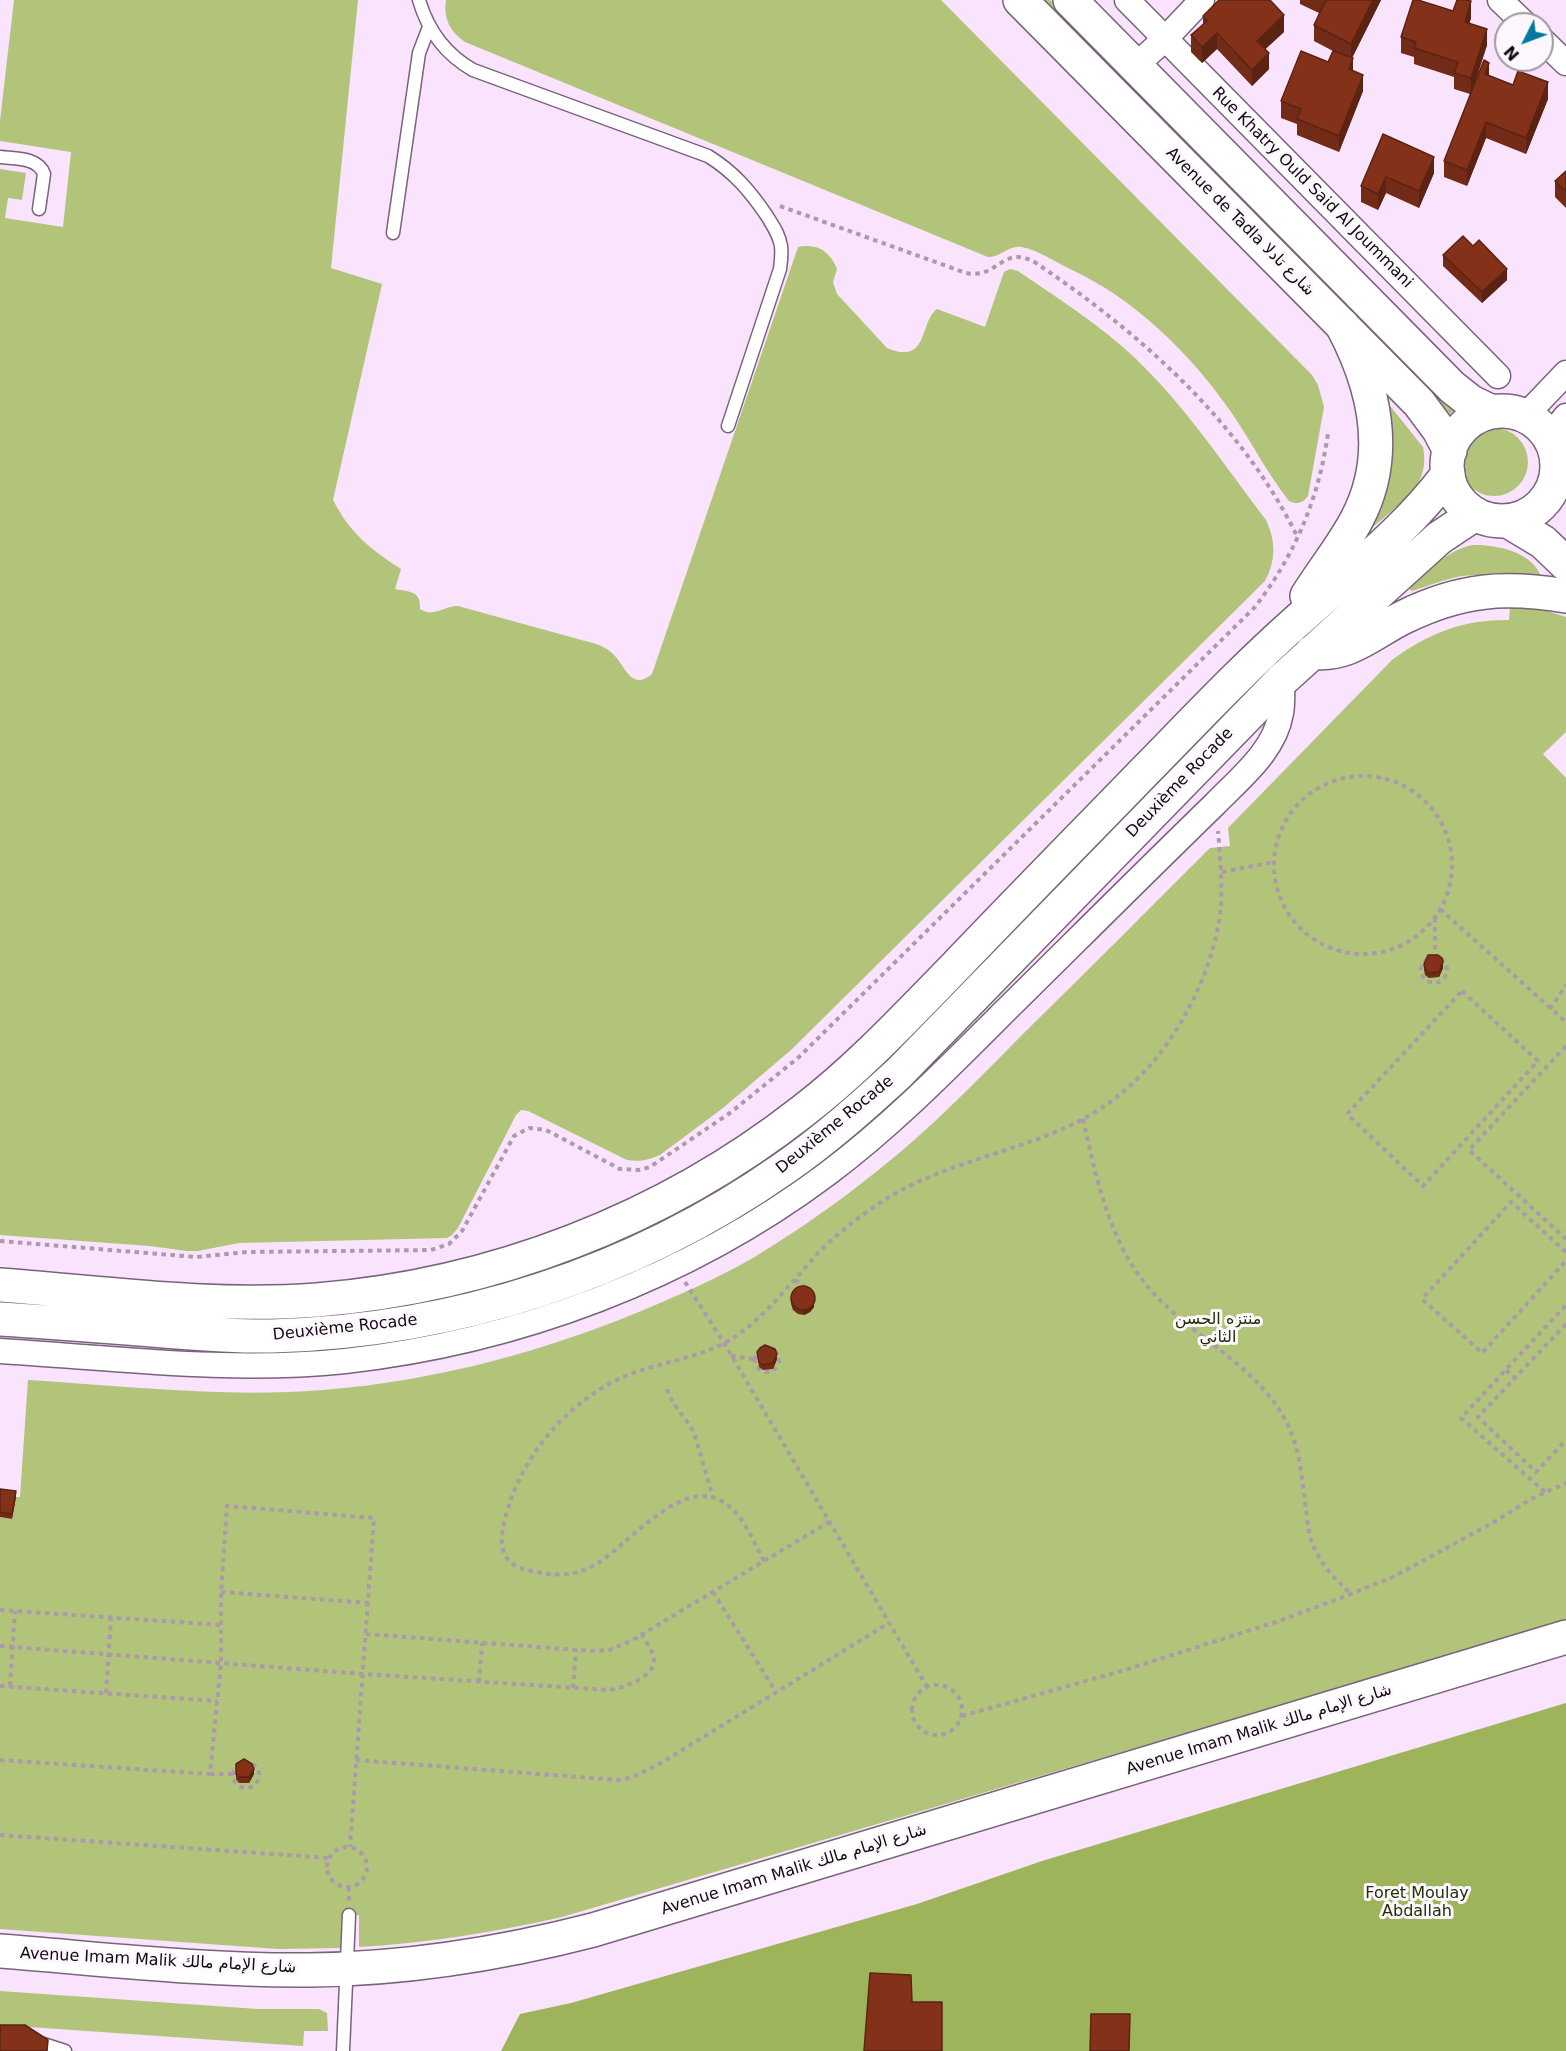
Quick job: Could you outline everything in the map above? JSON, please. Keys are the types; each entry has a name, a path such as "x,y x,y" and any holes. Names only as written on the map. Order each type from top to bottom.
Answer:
{"main road":[{"name":"Avenue de Tadla شارع تادلا","path":"1020,0 1427,412 1439,430 1449,463"},
{"path":"1070,0 1452,387 1471,402 1492,412 1514,413 1546,423 1561,486 1551,493 1540,507 1526,516 1508,521 1488,520 1475,514 1457,498 1449,463 1454,441 1466,426 1492,412"},
{"path":"1295,622 1305,600 1359,517 1374,476 1376,448 1373,406 1356,350 1342,325"},
{"name":"Deuxième Rocade","path":"0,1285 220,1302 316,1300 364,1295 412,1287 505,1265 596,1232 682,1191 764,1140 802,1112 858,1065 1223,691 1295,622 1408,523 1449,463"},
{"name":"Deuxième Rocade","path":"0,1319 220,1335 270,1336 370,1329 419,1321 516,1298 582,1275 656,1244 700,1221 752,1190 801,1156 863,1106 899,1073 1282,680 1439,538 1475,514"},
{"path":"1508,521 1544,542 1566,564"},
{"path":"1312,652 1328,654 1346,649 1405,617 1468,593 1509,590 1566,596"},
{"name":"Avenue Imam Malik شارع الإمام مالك","path":"0,1971 235,1988 346,1979 390,1966 472,1956 543,1942 592,1930 1566,1637"},
{"name":"Avenue Imam Malik شارع الإمام مالك","path":"0,1951 421,1984 523,1968 594,1952 1566,1660"}],"street":[{"name":"Rue Khatry Ould Said Al Joummani","path":"1126,0 1498,376"},
{"path":"1135,66 1166,39 1202,0"},
{"path":"1500,0 1512,12"},
{"path":"1554,52 1566,63"},
{"path":"1546,423 1566,374"},
{"path":"0,1351 173,1363 248,1365 345,1361 430,1348 514,1328 595,1301 675,1266 752,1224 826,1175 895,1119 1263,754 1271,741 1282,712 1282,680"}],"lane":[{"path":"419,0 429,27 448,52 473,70 708,156 731,172 753,197 777,231 782,256 780,269 728,426"},
{"path":"393,233 419,53 429,27"},
{"path":"0,157 33,162 42,169 44,174 39,209"},
{"path":"343,2051 349,1915"},
{"path":"23,2040 34,2040 65,2051"}],"path":[{"path":"753,197 966,273 990,272 1009,258 1029,259 1107,315 1180,380 1261,472 1298,538"},
{"path":"0,1241 196,1257 247,1252 431,1250 449,1244 462,1231 509,1143 521,1131 538,1128 546,1130 620,1169 640,1170 659,1163 765,1086 831,1027 1239,625 1269,589 1298,538 1314,497 1328,433"},
{"path":"1348,777 1379,777 1394,782 1420,797 1440,821 1450,850 1451,873 1440,909 1435,918 1413,938 1386,951 1356,954 1341,951 1314,939 1292,918 1278,892 1274,862 1276,847 1287,819 1307,795 1319,787 1348,777"},
{"path":"764,1561 737,1515 713,1497 694,1497 677,1504 647,1521 600,1562 573,1574 555,1575 519,1568 503,1551 502,1538 513,1494 540,1447 566,1416 582,1402 619,1379 695,1355 724,1343 746,1328 843,1231 893,1195 933,1174 1031,1143 1083,1119 1104,1106 1141,1076 1161,1052 1193,999 1207,967 1216,936 1221,906 1222,872 1215,804"},
{"path":"1222,872 1274,862"},
{"path":"1440,909 1566,1022"},
{"path":"1435,918 1435,957"},
{"path":"1430,957 1435,957 1444,962 1447,972 1441,981 1430,982 1422,975 1422,965 1430,957"},
{"path":"1550,1008 1566,985"},
{"path":"1462,991 1538,1061 1468,1137 1423,1186 1347,1114 1462,991"},
{"path":"1566,1046 1469,1150 1566,1239"},
{"path":"1083,1119 1102,1196 1115,1233 1126,1255 1138,1275 1171,1311 1242,1367 1267,1393 1279,1410 1296,1446 1310,1537 1315,1551 1332,1576 1351,1594"},
{"path":"1468,1137 1475,1143"},
{"path":"1514,1205 1521,1198"},
{"path":"1566,1252 1511,1202 1422,1299 1482,1353 1566,1261"},
{"path":"675,1266 724,1343 927,1687"},
{"path":"795,1280 806,1287"},
{"path":"1545,1492 1461,1418 1566,1305"},
{"path":"1566,1324 1478,1417 1536,1472 1566,1440"},
{"path":"768,1348 774,1350 778,1355 779,1362 777,1368 772,1372 765,1373 755,1365 754,1359 756,1353 768,1348"},
{"path":"731,1356 754,1359"},
{"path":"1506,1370 1515,1378"},
{"path":"667,1389 673,1404 694,1433 713,1497"},
{"path":"962,1716 1276,1622 1351,1594 1395,1576 1545,1492 1566,1483"},
{"path":"210,1774 221,1663 221,1592 226,1506 374,1518 350,1847"},
{"path":"366,1634 576,1650 609,1650 621,1647 642,1635 829,1522"},
{"path":"221,1592 369,1603"},
{"path":"713,1592 776,1692"},
{"path":"0,1610 221,1625"},
{"path":"10,1686 15,1611"},
{"path":"105,1693 111,1618"},
{"path":"356,1760 618,1780 630,1778 656,1766 889,1623"},
{"path":"0,1646 609,1690 628,1685 649,1673 652,1668 654,1658 642,1635"},
{"path":"479,1682 482,1643"},
{"path":"573,1688 576,1650"},
{"path":"0,1686 217,1701"},
{"path":"945,1686 959,1698 962,1716 953,1730 945,1734 929,1734 916,1723 913,1706 920,1692 927,1687 945,1686"},
{"path":"0,1760 233,1774"},
{"path":"247,1762 256,1767 259,1778 253,1786 242,1787 234,1780 233,1774 237,1765 247,1762"},
{"path":"0,1835 329,1858"},
{"path":"350,1847 361,1853 367,1864 365,1877 356,1886 342,1887 330,1879 327,1872 329,1858 337,1849 350,1847"}],"green space":[{"path":"14,0 358,0 331,268 382,284 333,500 354,531 401,569 395,589 416,595 420,609 434,612 458,606 596,644 611,652 634,678 645,679 652,674 798,247 805,246 817,247 831,257 837,269 833,282 837,294 887,348 900,352 910,351 917,347 931,315 937,309 985,327 1004,272 1010,269 1018,271 1079,313 1108,335 1154,377 1204,437 1266,520 1273,543 1273,558 1269,573 1265,581 791,1050 723,1108 660,1155 644,1160 627,1160 528,1111 521,1110 516,1115 458,1228 447,1238 239,1243 187,1251 150,1246 0,1235 0,169 26,173 22,200 8,198 5,218 63,227 71,152 0,141 0,121"},
{"path":"446,0 941,0 1312,375 1318,385 1324,407 1308,496 1300,503 1289,501 1231,412 1198,369 1179,348 1138,311 1092,280 1028,248 1012,248 996,256 988,257 465,42 455,34 449,24 445,7"},
{"path":"1041,0 1050,0 1412,367 1409,370"},
{"path":"1421,376 1456,409 1450,414 1417,380"},
{"path":"1387,402 1423,447 1424,467 1420,479 1409,494 1359,539"},
{"path":"1487,428 1501,428 1513,433 1523,443 1528,462 1523,481 1513,491 1501,496 1487,496 1475,491 1465,481 1460,469 1460,455 1465,443 1475,433"},
{"path":"1426,523 1429,528 1322,620 1279,661 879,1071 817,1124 751,1172 681,1214 608,1249 493,1290 373,1314 251,1323 0,1307 0,1300 251,1316 680,1209"},
{"path":"1473,545 1502,548 1522,555 1530,561 1541,576 1539,578 1462,576 1410,590 1410,587 1439,562 1455,551"},
{"name":"منتزه الحسن الثاني","path":"1510,607 1544,610 1566,617 1566,732 1543,754 1566,778 1566,1621 562,1917 512,1927 436,1940 359,1947 359,1915 343,1915 341,1948 278,1949 0,1929 0,1517 12,1519 16,1497 20,1497 28,1380 249,1393 365,1386 491,1362 532,1350 653,1306 727,1272 769,1248 825,1211 927,1129 1210,848 1230,846 1228,828 1392,660 1433,635 1462,625 1509,620"},
{"name":"Foret Moulay Abdallah","path":"1566,1703 1566,2051 501,2051 520,2014 571,2003 917,1904 1042,1861"},
{"path":"0,1991 258,2009 319,2009 327,2013 328,2031 304,2031 303,2046 0,2025"}],"building":[{"path":"1219,0 1270,0 1284,15 1257,41 1269,53 1252,70 1217,33 1202,47 1191,35 1207,21 1203,16"},
{"path":"1326,0 1373,0 1351,44 1314,25"},
{"path":"1413,0 1453,11 1457,0 1471,1 1465,22 1487,29 1471,78 1454,73 1458,62 1414,48 1416,42 1401,37"},
{"path":"1301,51 1328,62 1333,51 1353,58 1349,69 1363,75 1339,136 1297,119 1301,109 1281,101"},
{"path":"1484,60 1489,63 1485,74 1513,85 1518,72 1548,82 1526,138 1486,122 1467,170 1444,161"},
{"path":"1383,134 1434,157 1419,191 1386,177 1378,194 1361,186"},
{"path":"1566,171 1566,192 1555,181"},
{"path":"1463,236 1473,246 1479,240 1507,269 1482,292 1443,255"},
{"path":"1428,955 1438,955 1442,958 1443,962 1439,972 1429,973 1425,969 1424,964"},
{"path":"803,1286 811,1290 815,1298 811,1306 803,1310 795,1306 791,1298 795,1290"},
{"path":"765,1345 775,1349 777,1354 773,1363 763,1365 759,1362 757,1352"},
{"path":"0,1489 16,1491 12,1514 0,1512"},
{"path":"244,1759 252,1764 254,1769 249,1777 239,1777 236,1774 236,1764"},
{"path":"870,1973 911,1975 912,2002 942,2002 942,2051 864,2051"},
{"path":"1091,2014 1130,2014 1129,2051 1090,2051"},
{"path":"0,2025 25,2025 48,2040 47,2051 0,2051"}]}
